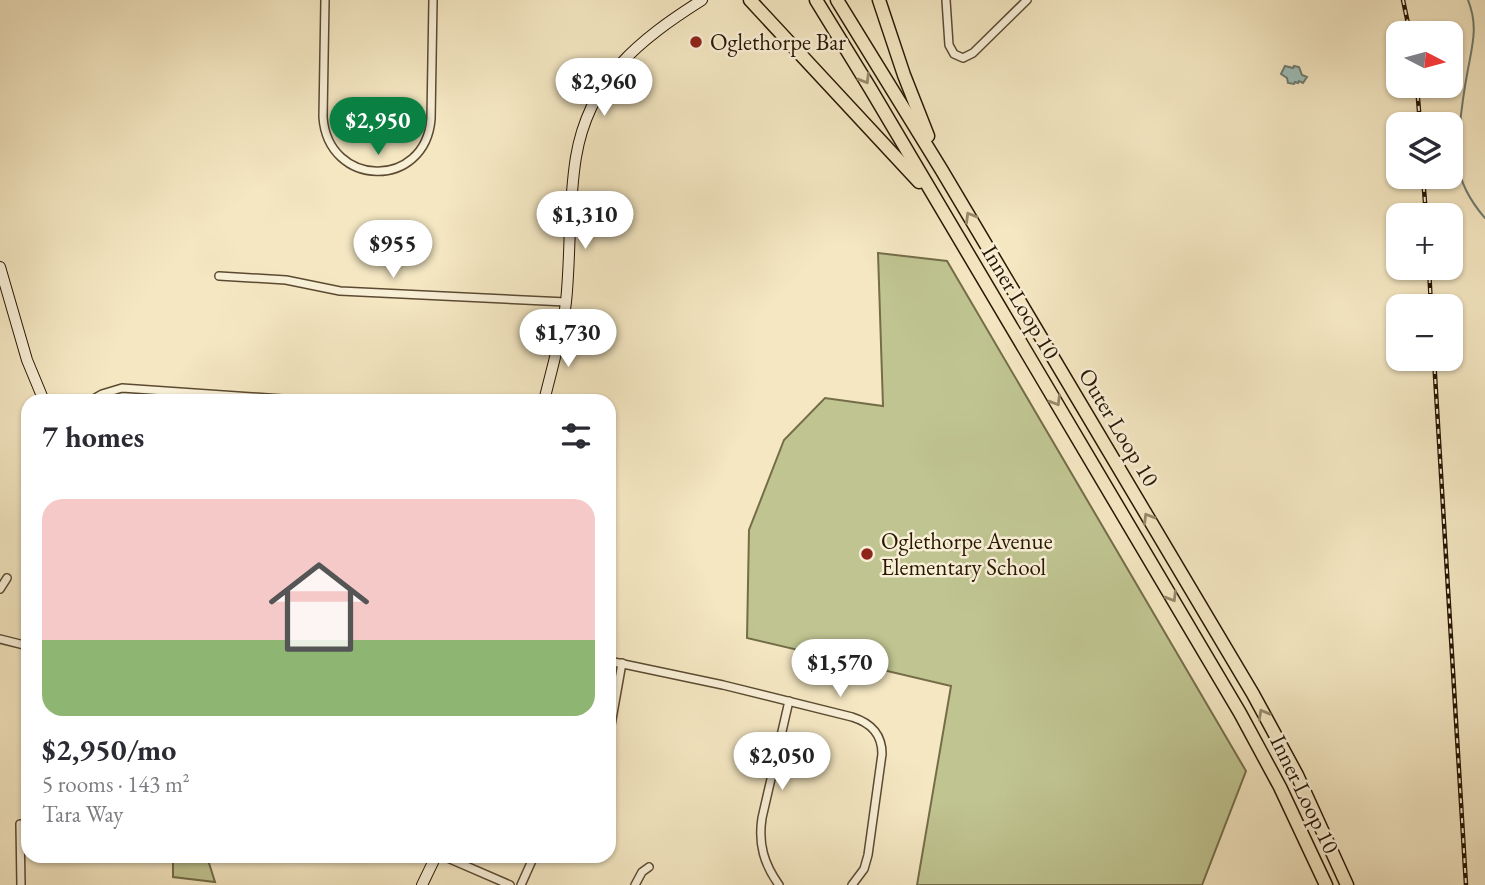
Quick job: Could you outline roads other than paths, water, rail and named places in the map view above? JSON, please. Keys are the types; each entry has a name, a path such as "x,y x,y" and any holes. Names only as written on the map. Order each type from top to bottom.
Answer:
{"highway":[{"path":"750,0 935,199"},
{"name":"Inner Loop 10","path":"817,0 1246,724 1280,787 1326,885"},
{"name":"Outer Loop 10","path":"837,0 941,169 1253,694 1297,775 1347,885"},
{"path":"879,0 904,75 941,169"}],"main road":[{"path":"546,394 566,302 575,161 582,131 594,103 629,54 655,31 699,1"},
{"path":"0,267 27,360 41,394"},
{"path":"422,885 433,863"}],"street":[{"path":"325,0 323,117 326,135 335,151 349,163 364,170 382,172 408,162 422,149 428,136 431,119 433,0"},
{"path":"946,0 949,45 960,58 973,53 1027,0"},
{"path":"219,276 286,280 340,291 566,302"},
{"path":"105,394 113,390 134,388 216,394"},
{"path":"0,589 8,578"},
{"path":"0,639 21,644"},
{"path":"616,662 859,719 875,731 882,746 881,765 868,855 860,876 852,885"},
{"path":"616,697 622,663"},
{"path":"779,885 767,864 760,834 789,701"},
{"path":"20,824 21,885"},
{"path":"459,863 510,885"},
{"path":"521,885 531,863"},
{"path":"635,885 642,872 649,867"}],"water":[{"path":"1285,66 1299,67 1302,75 1307,77 1303,83 1288,83 1287,78 1281,74"}],"waterway":[{"path":"1468,0 1474,34 1465,85 1457,161 1467,192 1485,218"}],"railway":[{"path":"1403,0 1407,21"},
{"path":"1418,98 1419,112"},
{"path":"1424,189 1425,203"},
{"path":"1430,280 1430,294"},
{"path":"1435,371 1466,885"}],"place":[{"name":"Oglethorpe Bar","path":"696,42"},
{"name":"Oglethorpe Avenue Elementary School","path":"867,554"}]}
